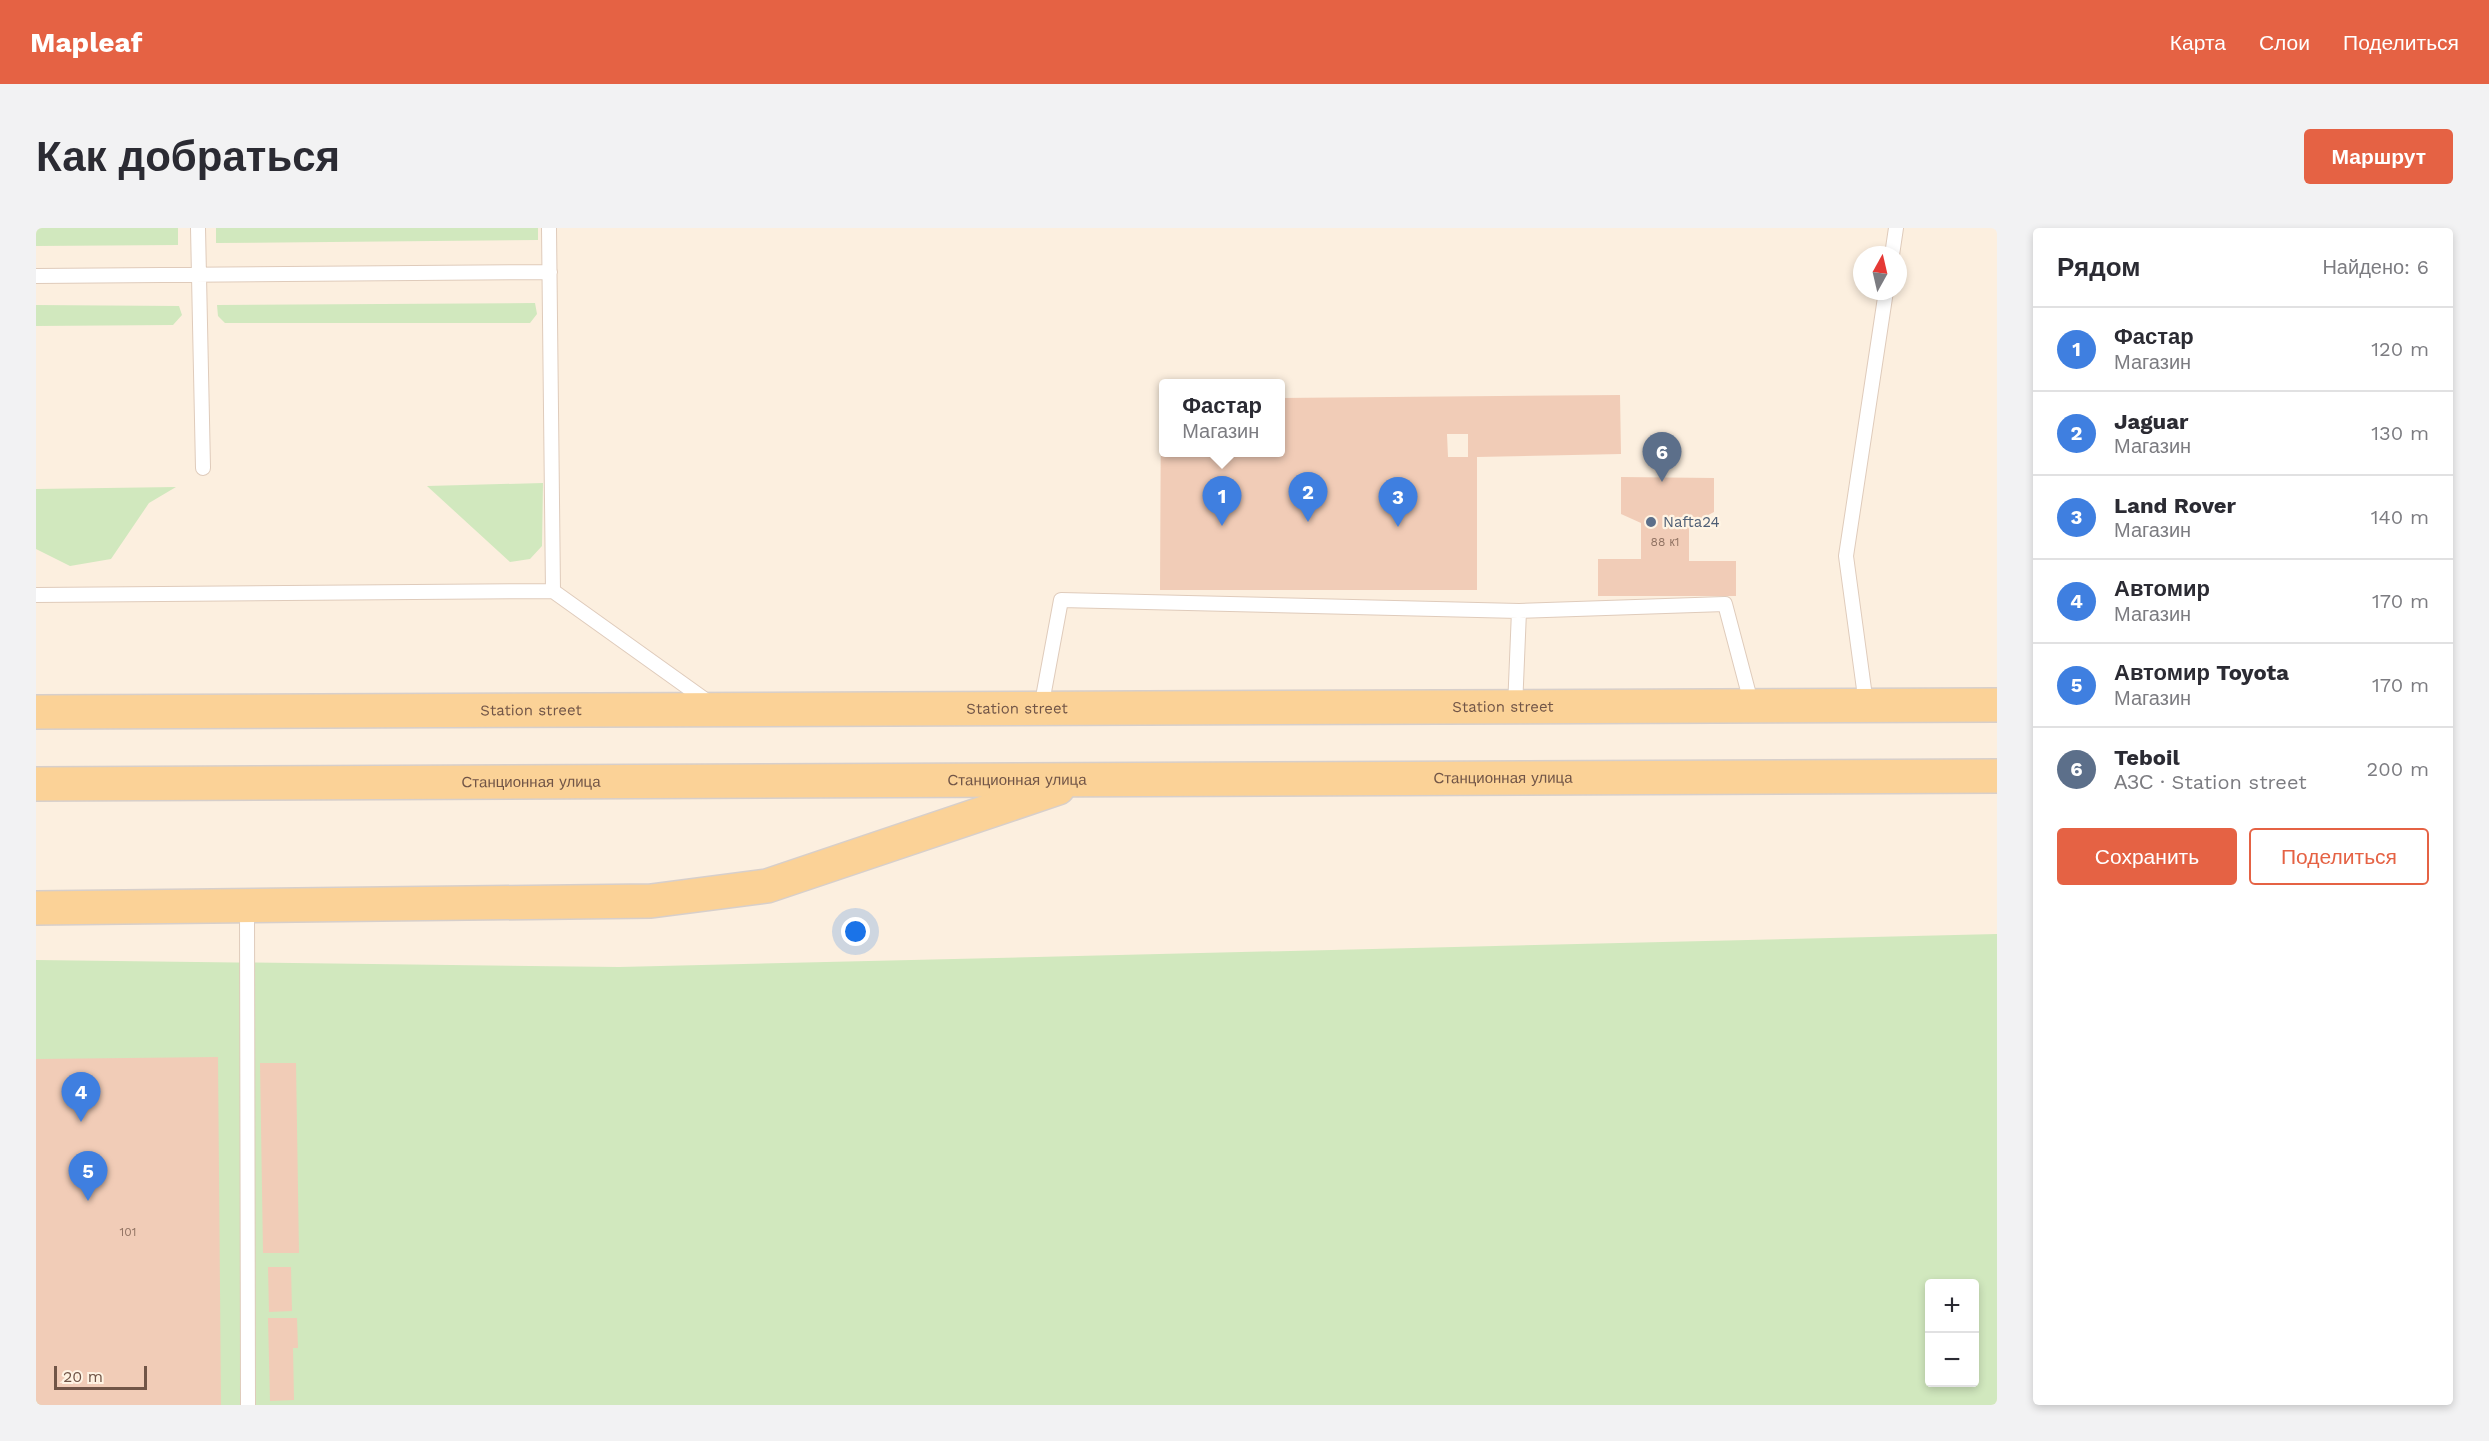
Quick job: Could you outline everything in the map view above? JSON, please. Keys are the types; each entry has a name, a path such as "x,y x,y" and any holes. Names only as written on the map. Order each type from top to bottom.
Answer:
{"main road":[{"name":"Station street","path":"36,712 1997,705"},
{"name":"Станционная улица","path":"36,784 1997,776"},
{"path":"36,908 651,901 767,886 1082,780"}],"lane":[{"path":"198,228 202,468"},
{"path":"549,228 553,591"},
{"path":"1893,246 1896,228"},
{"path":"36,276 550,272"},
{"path":"1866,704 1846,556 1885,300"},
{"path":"36,585 54,595"},
{"path":"36,595 553,591 720,710"},
{"path":"1041,710 1061,600 1519,611 1725,604 1752,706"},
{"path":"1515,708 1519,611"},
{"path":"247,906 248,1405"}],"green space":[{"path":"36,228 178,228 178,245 36,246"},
{"path":"216,228 538,228 538,240 216,243"},
{"path":"535,303 537,314 530,323 225,323 218,316 217,305"},
{"path":"36,305 179,306 182,315 173,325 36,326"},
{"path":"543,483 542,546 530,559 510,562 427,486"},
{"path":"176,487 149,503 111,559 70,566 36,549 36,489"},
{"path":"1997,934 1997,1405 36,1405 36,960 619,967"}],"building":[{"path":"1620,395 1621,454 1477,457 1477,590 1160,590 1161,457 1285,457 1285,398","holes":["1447,434 1468,434 1468,457 1448,457"]},
{"path":"1621,477 1714,478 1714,512 1689,525 1689,561 1736,561 1736,596 1598,596 1598,559 1641,559 1641,523 1621,514"},
{"path":"218,1057 221,1405 36,1405 36,1059"},
{"path":"260,1063 296,1063 299,1253 263,1253"},
{"path":"268,1267 291,1267 292,1311 269,1312"},
{"path":"268,1318 297,1318 298,1348 293,1348 294,1400 270,1401"}],"place":[{"name":"Teboil","path":"1662,482"},
{"name":"Jaguar","path":"1308,522"},
{"name":"Nafta24","path":"1651,522"},
{"name":"Фастар","path":"1222,526"},
{"name":"Land Rover","path":"1398,527"},
{"name":"Автомир","path":"81,1122"},
{"name":"Автомир Toyota","path":"88,1201"}]}
